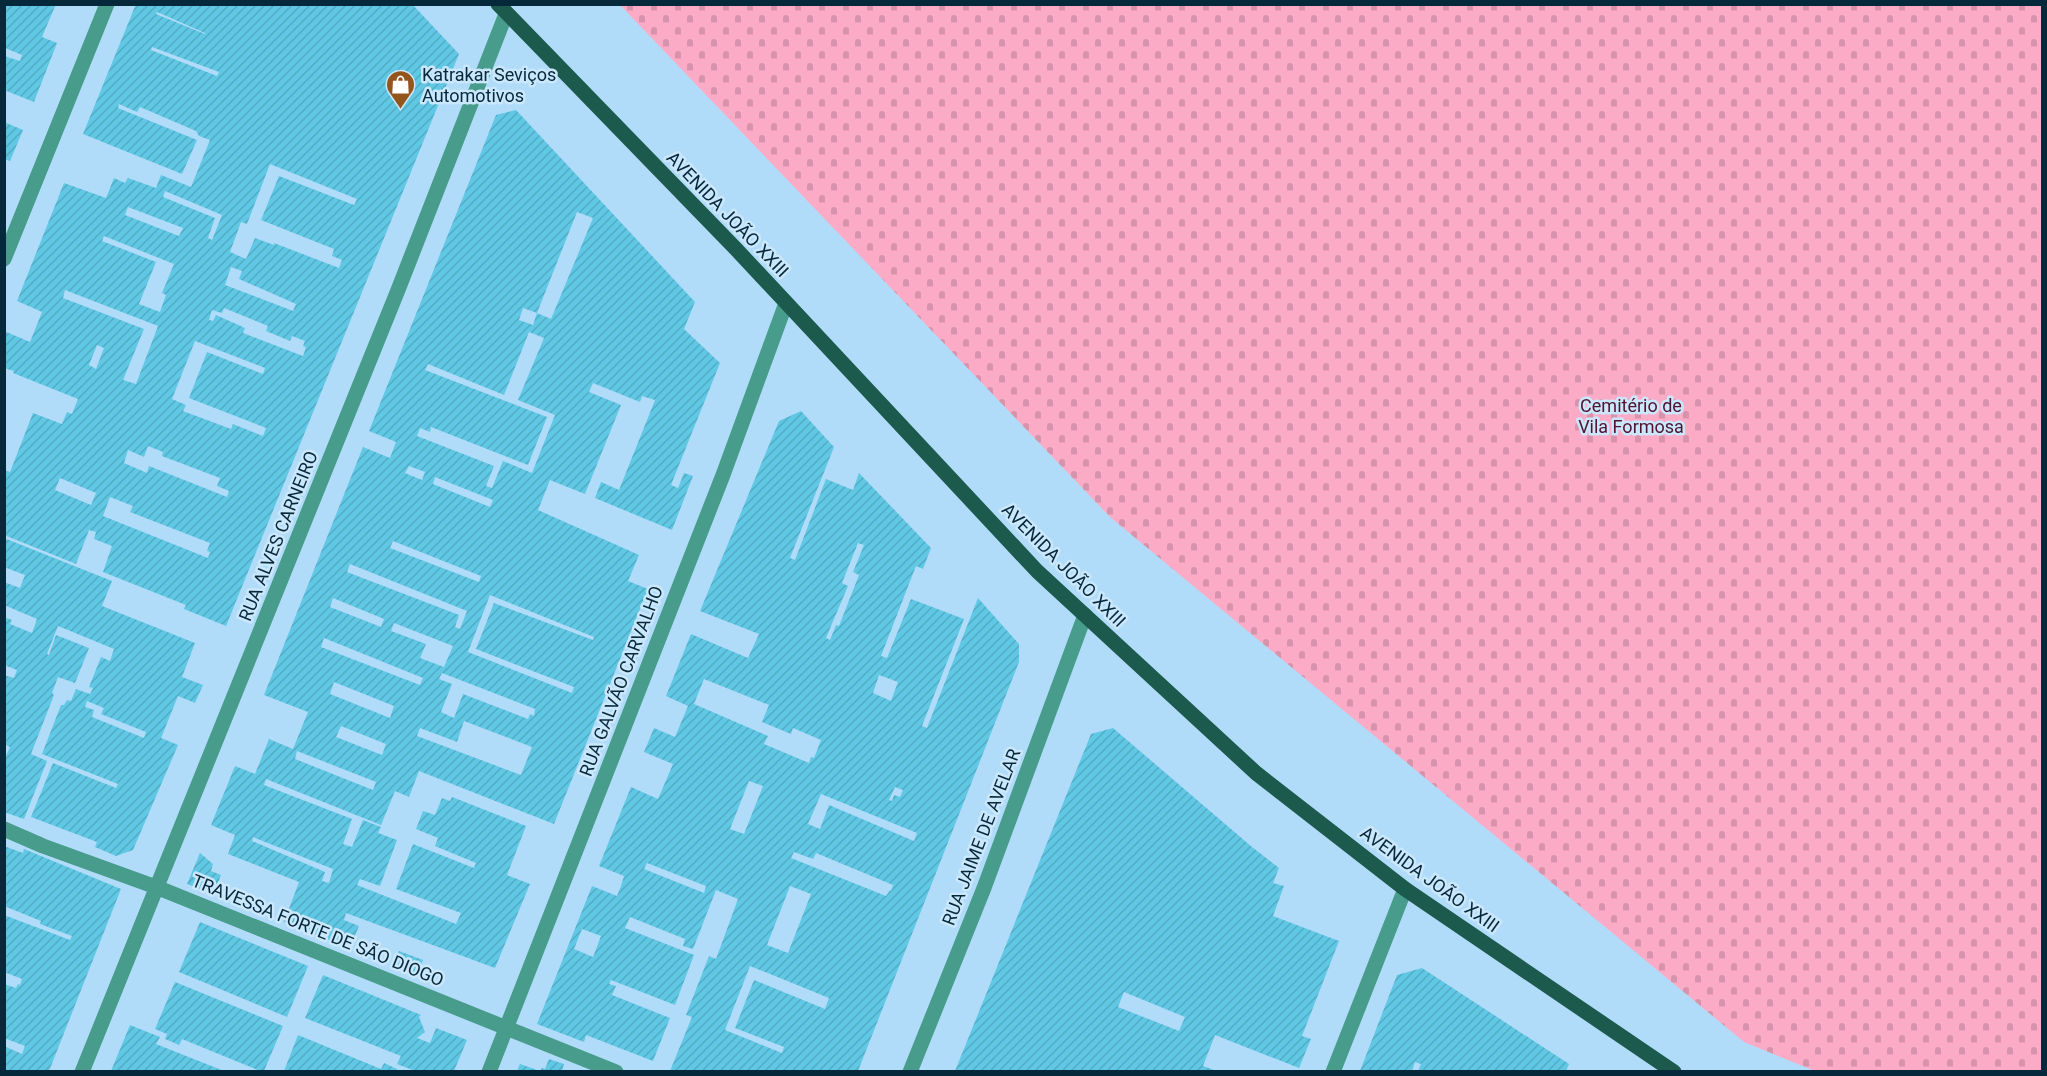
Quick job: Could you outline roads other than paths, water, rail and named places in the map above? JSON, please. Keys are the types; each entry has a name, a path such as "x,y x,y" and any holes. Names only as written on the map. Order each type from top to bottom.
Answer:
{"main road":[{"name":"AVENIDA JOÃO XXIII","path":"502,9 736,249 1037,571 1256,773 1405,889 1674,1071"}],"street":[{"path":"4,259 107,4"},
{"name":"RUA ALVES CARNEIRO","path":"82,1071 398,290 502,9"},
{"name":"RUA GALVÃO CARVALHO","path":"489,1071 723,475 786,303"},
{"name":"RUA JAIME DE AVELAR","path":"910,1071 984,888 1085,615"},
{"name":"TRAVESSA FORTE DE SÃO DIOGO","path":"4,830 156,887 616,1071"},
{"path":"1333,1071 1405,889"}],"place":[{"name":"Katrakar Seviços Automotivos","path":"401,110"}],"park label":[{"name":"Cemitério de Vila Formosa","path":"1631,415"}]}
